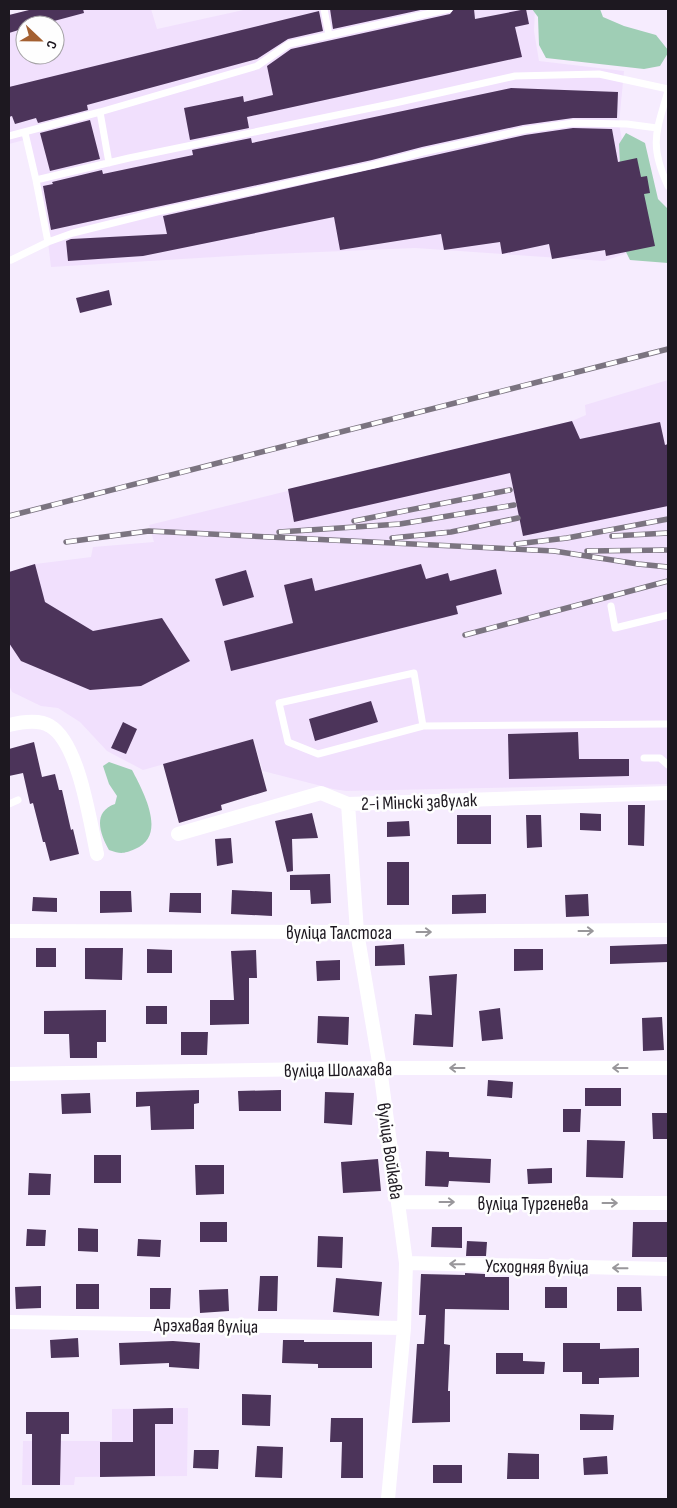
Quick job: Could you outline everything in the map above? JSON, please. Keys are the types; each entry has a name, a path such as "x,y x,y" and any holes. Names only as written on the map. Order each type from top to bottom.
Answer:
{"street":[{"path":"9,725 34,721 49,724 60,733 76,765 96,854"},
{"name":"2-і Мінскі завулак","path":"178,834 321,793 348,804 668,793"},
{"name":"вуліца Войкава","path":"348,804 357,932 380,1068 406,1264 404,1328 388,1499"},
{"name":"вуліца Талстога","path":"9,931 357,932 668,930"},
{"name":"вуліца Шолахава","path":"9,1074 380,1068 668,1068"},
{"name":"вуліца Тургенева","path":"399,1202 668,1203"},
{"name":"Усходняя вуліца","path":"406,1264 668,1268"},
{"name":"Арэхавая вуліца","path":"9,1322 404,1328"}],"lane":[{"path":"324,9 329,35"},
{"path":"9,136 100,112 257,66 289,44 449,9"},
{"path":"36,180 515,76 599,74 668,90 657,128 655,146 660,168 668,186"},
{"path":"100,112 109,163"},
{"path":"11,260 48,242 73,233 157,212 524,130 573,123 627,124 657,128"},
{"path":"25,133 48,242"},
{"path":"611,606 615,628 668,615"},
{"path":"424,726 414,673 279,703 288,742 318,754 424,726 668,724"},
{"path":"644,758 660,758 668,765"},
{"path":"9,804 18,800"}],"shaded area":[{"path":"33,9 151,9 157,29 248,9 535,9 534,31 539,61 624,71 619,124 643,248 604,261 415,248 248,255 51,267 28,139 9,144 9,15"},
{"path":"668,380 668,784 346,791 263,771 253,739 143,770 107,751 80,722 58,708 41,706 12,692 9,685 9,572 35,564 91,557 93,547 154,542 149,525 572,421 586,415 585,405"},
{"path":"188,1408 187,1476 75,1477 74,1485 22,1485 23,1441 112,1441 112,1409"}],"green space":[{"path":"532,9 600,9 603,17 624,26 656,35 668,50 668,53 660,66 644,69 546,58 539,45 538,17"},
{"path":"626,133 645,143 658,199 668,209 668,263 630,260 624,248 619,144"},
{"path":"109,762 132,770 142,789 150,812 150,834 145,843 125,853 109,850 101,831 100,824 103,812 115,804 117,796 109,784 103,766"}],"building":[{"path":"33,9 83,9 84,13 65,18 65,15 15,15 15,31 9,33 9,15"},
{"path":"330,9 425,9 333,29"},
{"path":"454,9 474,9 475,19 526,9 529,24 515,27 522,57 247,117 249,128 190,140 184,108 243,96 244,102 273,95 267,66 291,49 450,14"},
{"path":"319,11 323,31 288,39 257,59 87,105 88,110 38,123 36,118 15,124 12,116 9,117 9,87"},
{"path":"511,88 618,92 617,118 573,118 523,125 51,230 43,186 53,184 52,182 102,170 103,174 193,155 192,150 251,138 252,143"},
{"path":"90,120 100,159 50,171 40,133"},
{"path":"573,128 612,129 618,162 637,158 641,177 647,176 650,193 644,194 655,246 606,256 605,250 552,259 549,244 502,254 500,242 444,250 441,234 340,250 334,217 143,256 68,261 66,241 71,239 167,234 163,216 525,135"},
{"path":"109,290 112,305 80,313 76,298"},
{"path":"572,421 580,439 660,422 665,445 668,444 668,506 523,536 510,473 294,522 288,489"},
{"path":"35,564 45,602 93,631 162,618 190,661 141,686 90,690 21,661 9,643 9,572"},
{"path":"421,564 426,579 448,573 450,581 496,569 502,594 456,606 458,614 231,671 224,641 293,623 284,585 312,578 315,591"},
{"path":"246,570 254,597 223,606 215,579"},
{"path":"371,701 378,722 315,741 309,719"},
{"path":"123,722 137,729 126,754 111,748"},
{"path":"578,732 579,759 629,759 629,776 509,779 508,734"},
{"path":"253,739 267,791 221,805 222,810 179,823 163,764"},
{"path":"34,742 42,777 55,774 59,790 62,790 71,830 73,829 79,854 50,861 33,803 30,804 23,773 9,776 9,749"},
{"path":"628,805 645,805 644,846 628,845"},
{"path":"312,813 318,838 292,839 293,871 287,872 275,821"},
{"path":"580,813 601,814 601,831 580,830"},
{"path":"457,815 491,815 491,844 457,844"},
{"path":"526,815 541,815 542,847 527,848"},
{"path":"409,821 410,836 387,837 387,822"},
{"path":"231,838 233,863 217,866 215,839"},
{"path":"387,862 409,862 409,905 387,905"},
{"path":"330,874 331,903 311,904 310,890 290,890 290,875"},
{"path":"232,890 272,892 272,916 231,914"},
{"path":"100,891 131,891 132,912 100,913"},
{"path":"170,893 201,893 201,913 169,912"},
{"path":"486,894 486,913 452,914 452,895"},
{"path":"588,894 589,916 566,917 565,895"},
{"path":"33,897 57,898 57,912 32,911"},
{"path":"404,944 405,965 375,966 375,946"},
{"path":"668,944 668,962 610,964 610,946"},
{"path":"36,948 56,948 56,967 36,967"},
{"path":"85,948 123,948 122,980 85,979"},
{"path":"147,949 172,950 172,973 147,973"},
{"path":"514,949 543,949 543,970 514,971"},
{"path":"256,950 257,978 249,978 249,1024 210,1025 210,1000 234,1000 231,951"},
{"path":"340,960 340,980 317,981 316,961"},
{"path":"457,974 453,1047 413,1045 415,1014 432,1015 429,976"},
{"path":"146,1006 167,1006 167,1024 146,1024"},
{"path":"500,1008 503,1039 482,1041 479,1011"},
{"path":"106,1010 106,1042 97,1042 97,1058 70,1058 69,1034 44,1034 44,1011"},
{"path":"318,1016 349,1017 348,1045 317,1043"},
{"path":"662,1017 664,1050 643,1051 642,1018"},
{"path":"181,1032 208,1032 207,1055 181,1055"},
{"path":"488,1080 513,1082 512,1098 487,1096"},
{"path":"585,1088 621,1088 621,1106 585,1106"},
{"path":"199,1090 199,1103 194,1104 194,1129 151,1130 150,1106 136,1107 136,1092"},
{"path":"281,1090 281,1111 239,1111 238,1091"},
{"path":"325,1092 354,1093 352,1125 324,1123"},
{"path":"90,1093 91,1113 62,1114 61,1094"},
{"path":"563,1109 581,1109 580,1132 563,1132"},
{"path":"652,1113 668,1113 668,1139 653,1139"},
{"path":"587,1140 625,1141 623,1178 586,1177"},
{"path":"426,1151 449,1152 449,1157 491,1159 490,1183 449,1181 448,1187 425,1186"},
{"path":"94,1155 121,1155 121,1183 94,1183"},
{"path":"378,1159 381,1191 343,1193 341,1162"},
{"path":"195,1165 224,1165 224,1194 196,1195"},
{"path":"552,1168 552,1183 528,1184 527,1169"},
{"path":"29,1173 51,1174 50,1195 28,1195"},
{"path":"200,1222 227,1222 227,1242 200,1242"},
{"path":"633,1222 668,1222 668,1257 632,1257"},
{"path":"432,1227 462,1227 462,1248 431,1247"},
{"path":"78,1228 98,1229 98,1252 78,1251"},
{"path":"27,1229 46,1230 45,1246 26,1246"},
{"path":"318,1236 343,1237 342,1268 317,1267"},
{"path":"138,1239 161,1240 160,1257 137,1256"},
{"path":"467,1241 487,1242 486,1256 466,1256"},
{"path":"465,1273 485,1274 485,1277 509,1277 509,1310 445,1309 444,1344 450,1345 448,1391 450,1391 450,1422 412,1423 417,1344 424,1344 426,1315 419,1315 421,1274 465,1275"},
{"path":"260,1276 278,1276 277,1311 258,1311"},
{"path":"336,1278 382,1282 379,1316 333,1312"},
{"path":"76,1284 99,1284 99,1309 76,1309"},
{"path":"41,1286 41,1308 16,1309 15,1287"},
{"path":"545,1287 567,1287 567,1308 545,1308"},
{"path":"617,1287 641,1287 642,1311 617,1311"},
{"path":"150,1288 171,1288 170,1309 150,1309"},
{"path":"228,1289 229,1311 200,1313 199,1290"},
{"path":"78,1338 79,1357 51,1358 50,1340"},
{"path":"283,1340 304,1340 304,1342 372,1342 372,1368 318,1368 318,1364 282,1363"},
{"path":"173,1341 200,1343 199,1369 169,1367 169,1363 120,1365 119,1343"},
{"path":"563,1343 600,1343 600,1349 639,1348 639,1377 599,1378 599,1384 582,1384 582,1372 563,1372"},
{"path":"496,1353 523,1353 523,1361 545,1362 544,1374 496,1374"},
{"path":"242,1394 271,1395 270,1426 242,1425"},
{"path":"173,1408 173,1424 155,1424 155,1476 100,1477 100,1442 133,1442 133,1409"},
{"path":"26,1412 69,1412 69,1434 61,1434 60,1485 32,1485 32,1434 26,1434"},
{"path":"580,1414 614,1415 613,1430 580,1430"},
{"path":"331,1418 363,1418 363,1478 341,1478 342,1442 330,1442"},
{"path":"257,1446 283,1447 282,1478 255,1477"},
{"path":"194,1450 219,1450 218,1469 193,1468"},
{"path":"508,1453 539,1454 539,1479 507,1479"},
{"path":"607,1456 608,1474 584,1475 583,1458"},
{"path":"433,1465 462,1465 462,1483 433,1483"}],"railway":[{"path":"9,516 668,349"},
{"path":"354,521 510,490"},
{"path":"279,532 400,524 514,505"},
{"path":"392,538 451,532 518,518"},
{"path":"516,544 567,538 668,519"},
{"path":"66,542 149,531 554,551 668,567"},
{"path":"612,536 668,533"},
{"path":"587,551 668,550"},
{"path":"465,635 668,581"}]}
